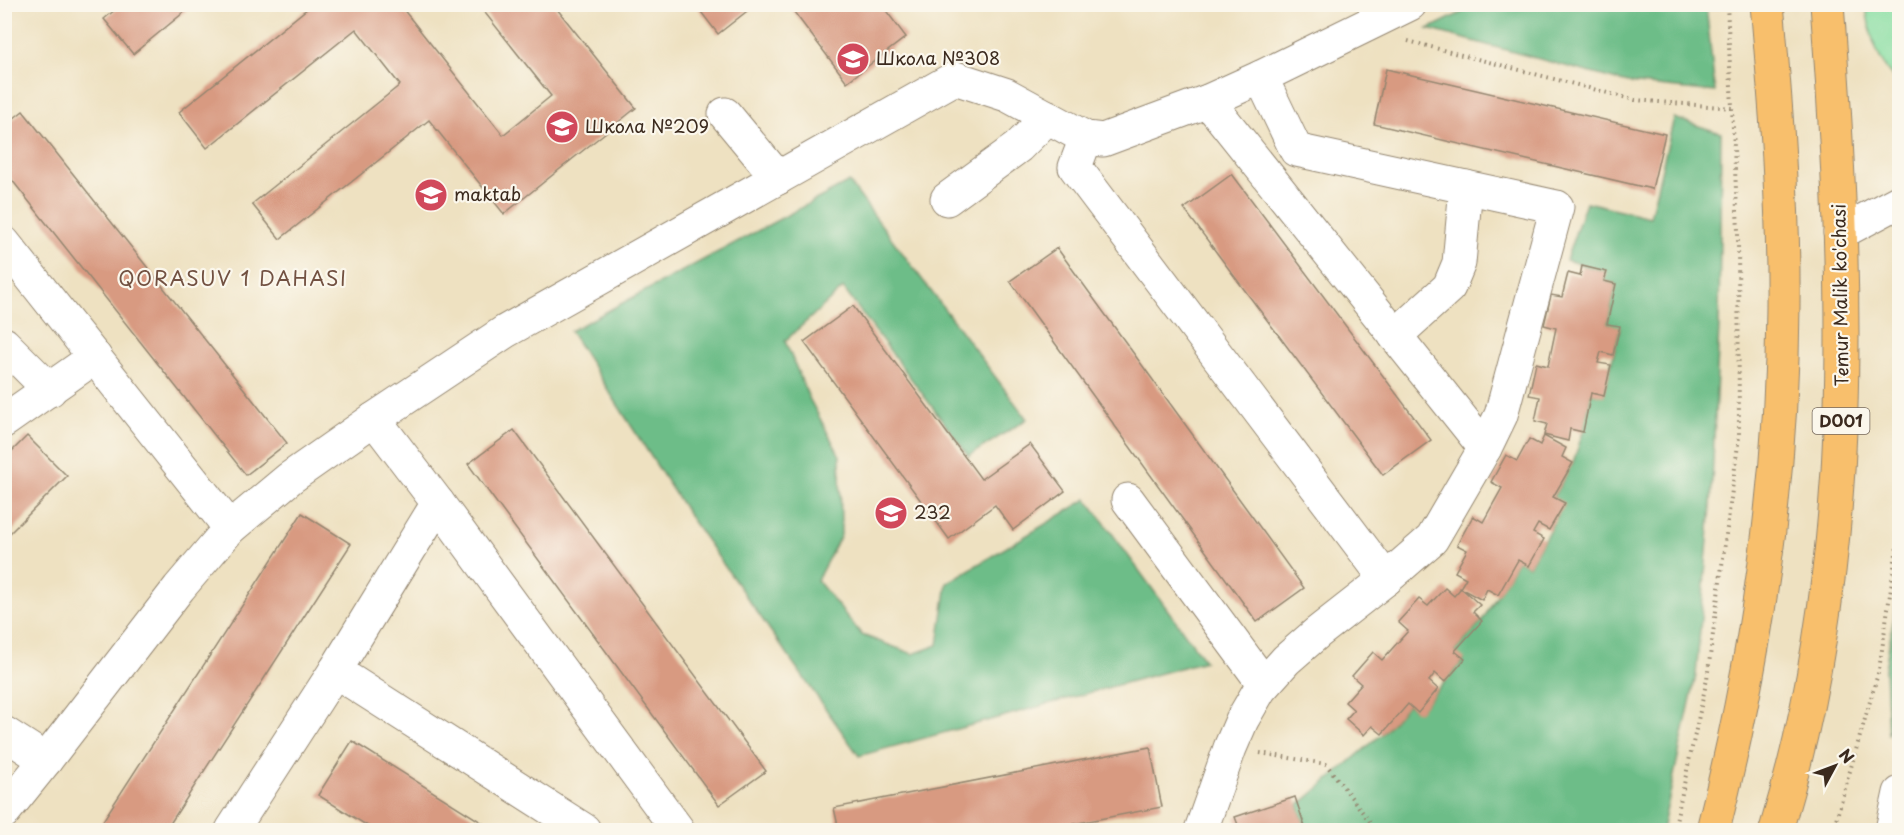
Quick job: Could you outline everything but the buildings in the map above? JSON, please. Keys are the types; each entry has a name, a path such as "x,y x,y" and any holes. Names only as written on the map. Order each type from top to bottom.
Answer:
{"highway":[{"path":"1713,831 1740,711 1756,621 1768,541 1781,385 1783,306 1779,162 1767,4"},
{"name":"Temur Malik ko'chasi","path":"1776,831 1805,722 1821,638 1832,558 1839,474 1843,391 1840,233 1827,4"}],"lane":[{"path":"4,812 179,588 230,528 290,478 374,419 506,332 955,78 1007,95 1086,138 1103,140 1208,101 1410,4"},
{"path":"1201,831 1242,720 1264,684 1286,660 1317,633 1386,579 1432,539 1485,448 1501,415 1557,207 1296,150 1261,77"},
{"path":"1208,101 1485,448"},
{"path":"725,114 778,178"},
{"path":"947,199 1018,147 1048,117"},
{"path":"1086,138 1075,167 1386,579"},
{"path":"1395,336 1449,287 1459,263 1466,187"},
{"path":"1840,233 1899,201"},
{"path":"4,243 230,528"},
{"path":"4,344 50,390"},
{"path":"4,421 95,357"},
{"path":"374,419 678,831"},
{"path":"1128,500 1264,684"},
{"path":"232,831 335,671 438,503"},
{"path":"335,671 584,831"},
{"path":"4,733 46,759"},
{"path":"1892,831 1899,793"}],"path":[{"path":"1674,831 1707,678 1739,436 1738,231 1727,4"},
{"path":"1407,40 1635,100 1733,108"},
{"path":"1833,831 1879,670 1899,526"},
{"path":"1230,748 1326,764 1376,831"}],"green space":[{"path":"1477,5 1706,5 1715,92 1628,83 1428,29"},
{"path":"1866,5 1899,5 1899,83 1885,67 1875,47"},
{"path":"1674,118 1721,133 1719,326 1711,506 1696,675 1662,830 1306,830 1298,806 1382,734 1408,704 1418,712 1464,660 1455,651 1482,621 1518,560 1529,566 1564,504 1553,497 1573,463 1583,432 1591,393 1604,395 1620,327 1607,324 1616,284 1604,281 1606,272 1566,260 1586,202 1650,217"},
{"name":"232","path":"849,182 1027,419 969,456 843,288 785,341 809,398 840,456 841,535 817,580 862,635 913,654 938,645 947,583 1087,499 1205,661 859,756 692,520 570,331"},
{"path":"1899,587 1899,706 1888,735 1885,669"}],"place":[{"name":"Школа №308","path":"853,59"},
{"name":"Школа №209","path":"562,127"},
{"name":"maktab","path":"431,195"},
{"name":"232","path":"891,513"}],"district":[{"name":"QORASUV 1 DAHASI","path":"233,279"}]}
